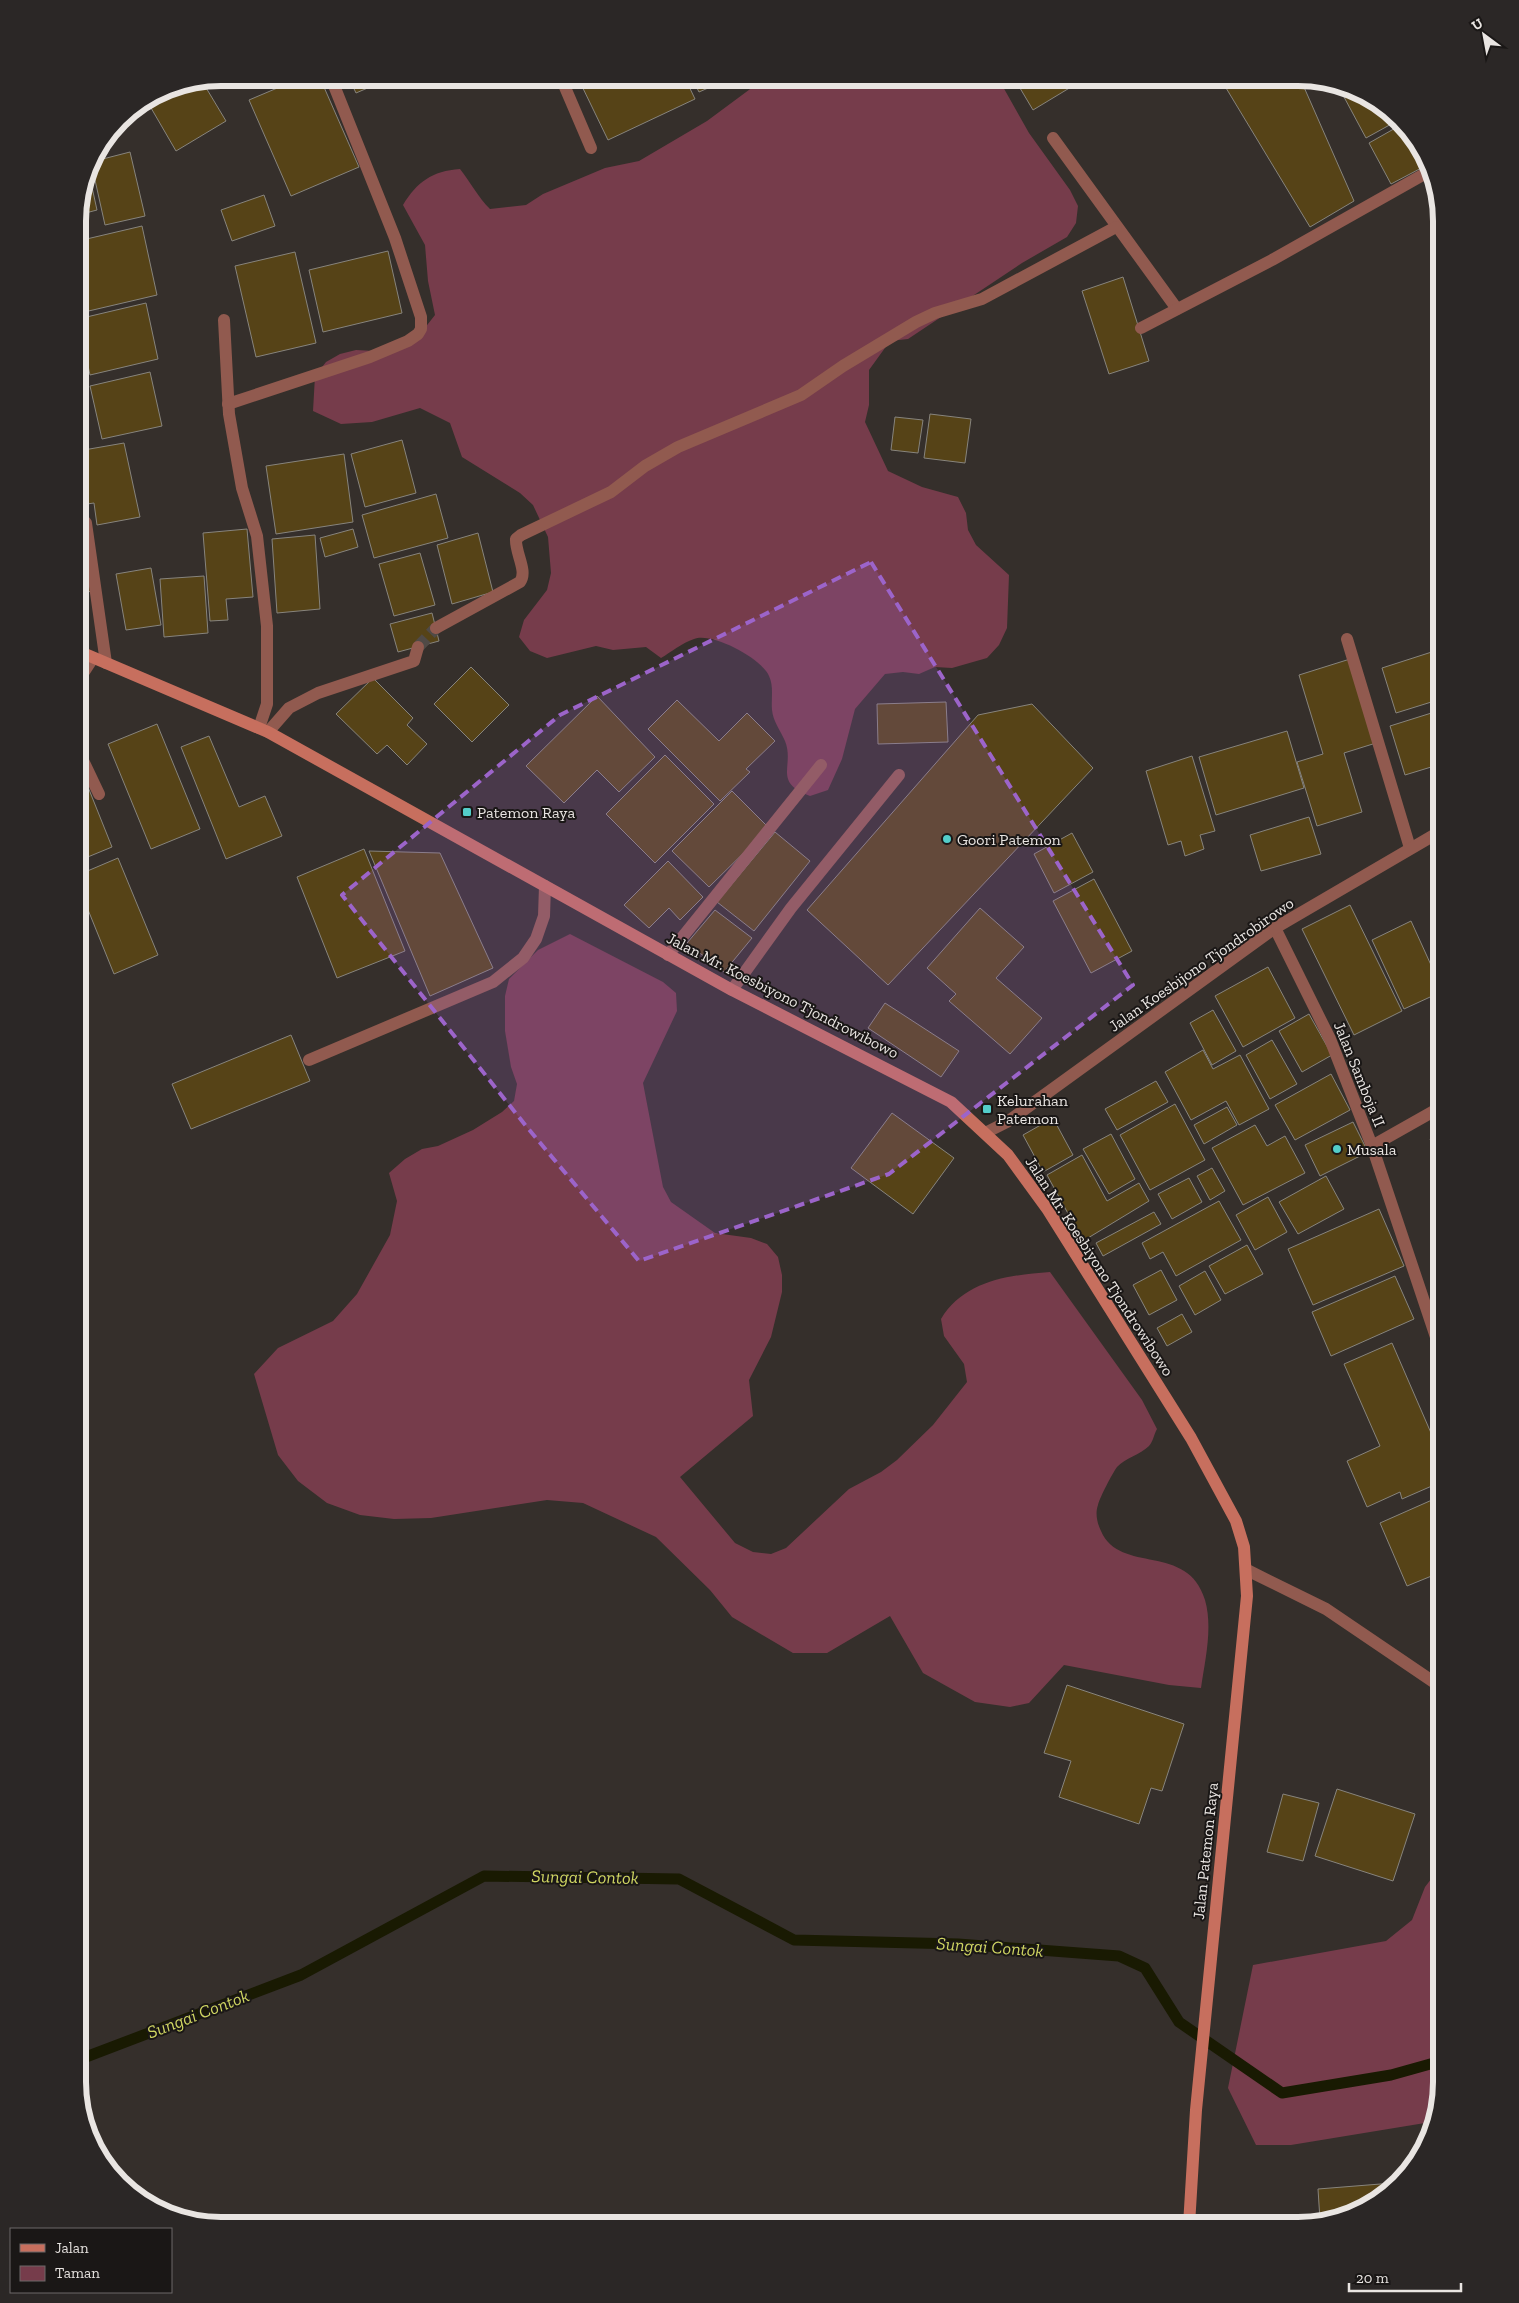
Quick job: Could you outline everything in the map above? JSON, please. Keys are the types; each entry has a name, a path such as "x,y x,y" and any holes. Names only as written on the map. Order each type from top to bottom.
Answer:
{"main road":[{"name":"Jalan Mr. Koesbiyono Tjondrowibowo","path":"87,656 263,730 732,990 951,1102 1008,1155 1048,1210 1191,1438 1236,1521 1244,1547 1247,1596"},
{"name":"Jalan Patemon Raya","path":"1190,2217 1196,2110 1247,1596"}],"street":[{"path":"228,404 370,357 408,341 418,334 421,329 420,317 394,238 335,87"},
{"path":"565,87 591,148"},
{"path":"1053,138 1177,309"},
{"path":"1141,328 1272,260 1424,174"},
{"path":"436,628 520,582 523,575 516,539 521,535 611,492 645,466 678,447 801,395 843,366 916,322 935,313 982,299 1116,227"},
{"path":"224,320 228,404 242,488 257,536 267,626 267,704 263,730"},
{"path":"87,529 106,663"},
{"path":"1348,639 1410,848"},
{"path":"263,730 289,708 318,693 414,661 418,646"},
{"path":"87,668 93,658"},
{"path":"668,955 821,765"},
{"path":"87,768 99,794"},
{"path":"732,990 791,908 899,775"},
{"name":"Jalan Koesbijono Tjondrobirowo","path":"985,1133 1007,1122 1275,928 1433,836"},
{"path":"309,1060 493,982 523,958 536,939 544,916 545,886"},
{"name":"Jalan Samboja II","path":"1275,928 1330,1039 1372,1146 1433,1326"},
{"path":"1372,1146 1433,1112"},
{"path":"1246,1570 1326,1609 1433,1681"}],"highlighted area":[{"path":"871,562 1133,985 889,1174 639,1261 526,1126 342,895 560,715"}],"green space":[{"path":"753,87 1003,87 1029,133 1070,190 1078,206 1076,223 1067,237 1022,263 908,339 890,341 869,370 869,405 865,422 888,471 922,487 958,497 966,513 968,530 976,545 1009,575 1007,628 999,645 987,658 952,668 935,667 919,674 903,672 885,674 855,709 842,759 828,790 810,796 798,791 791,785 788,779 787,750 773,714 772,688 769,676 756,662 735,648 712,639 702,638 685,643 661,658 646,647 613,650 596,646 547,658 530,651 519,637 524,620 547,590 551,573 548,537 533,505 520,493 462,457 450,423 420,408 372,422 341,424 313,411 315,376 326,362 340,354 356,350 375,351 424,329 435,315 428,281 425,245 403,205 414,190 426,179 441,172 460,169 490,209 526,205 543,194 605,168 639,161 707,121"},
{"path":"570,934 663,982 676,993 677,1011 643,1083 663,1187 671,1202 715,1233 751,1238 767,1244 778,1257 782,1275 782,1292 771,1337 749,1380 753,1416 680,1477 735,1543 753,1552 771,1554 786,1548 849,1489 881,1472 897,1460 933,1425 967,1382 964,1364 944,1336 941,1319 951,1306 962,1296 988,1282 1018,1275 1050,1272 1142,1400 1157,1429 1149,1446 1117,1467 1099,1501 1097,1511 1098,1525 1110,1544 1123,1552 1170,1564 1184,1571 1196,1582 1205,1600 1208,1622 1208,1644 1201,1688 1169,1685 1064,1665 1029,1703 1010,1707 975,1702 923,1673 890,1616 827,1653 793,1653 732,1617 710,1590 656,1537 583,1503 547,1500 431,1518 394,1519 360,1515 327,1503 298,1481 278,1455 254,1374 278,1348 333,1321 357,1294 390,1235 397,1201 389,1173 405,1159 422,1149 438,1146 473,1130 502,1112 514,1101 517,1084 511,1067 505,1031 505,996 509,979 538,950"},
{"path":"1433,1876 1433,2082 1432,2100 1426,2123 1291,2145 1256,2145 1228,2088 1253,1965 1386,1941 1412,1920 1425,1887"}],"building":[{"path":"280,87 324,87 359,167 291,196 249,100"},
{"path":"353,87 370,87 356,93"},
{"path":"582,87 689,87 695,99 608,140"},
{"path":"696,87 710,87 699,92"},
{"path":"1019,87 1071,87 1033,110"},
{"path":"1225,87 1304,87 1354,201 1310,227"},
{"path":"206,88 226,121 176,151 150,106 169,96"},
{"path":"1350,96 1365,104 1391,124 1366,138 1344,97"},
{"path":"1395,128 1405,139 1422,168 1391,184 1369,143"},
{"path":"130,152 145,216 105,225 94,176 101,159"},
{"path":"91,185 97,210 87,213"},
{"path":"264,195 275,226 232,241 221,210"},
{"path":"142,226 157,295 87,311 87,239"},
{"path":"388,251 402,313 323,332 309,270"},
{"path":"295,252 316,343 256,357 235,266"},
{"path":"1123,277 1149,361 1109,374 1082,291"},
{"path":"146,303 158,359 90,375 87,361 87,317"},
{"path":"150,372 162,426 102,439 90,386"},
{"path":"930,414 971,419 965,463 924,458"},
{"path":"895,417 923,420 918,453 891,450"},
{"path":"402,440 416,493 365,507 351,454"},
{"path":"124,443 140,517 97,525 94,503 87,504 87,449"},
{"path":"344,454 353,522 276,534 266,466"},
{"path":"436,494 448,538 374,558 362,515"},
{"path":"247,529 253,597 226,599 228,620 210,621 203,533"},
{"path":"353,529 358,547 325,557 320,538"},
{"path":"478,533 493,592 452,604 437,545"},
{"path":"315,535 320,609 277,613 272,539"},
{"path":"420,553 435,605 394,616 379,564"},
{"path":"87,559 92,591 87,592"},
{"path":"151,568 161,625 126,630 116,574"},
{"path":"204,576 208,633 164,637 160,579"},
{"path":"432,613 439,641 398,652 390,624"},
{"path":"1433,652 1433,701 1396,713 1382,668"},
{"path":"1350,659 1376,743 1344,753 1362,812 1317,826 1297,762 1323,754 1299,675"},
{"path":"471,667 509,705 472,742 434,704"},
{"path":"373,678 413,718 407,725 427,744 407,765 387,745 377,754 336,714"},
{"path":"597,696 655,757 619,792 597,770 564,803 526,766"},
{"path":"677,700 719,741 747,713 775,741 746,769 750,772 720,801 648,729"},
{"path":"946,702 948,742 878,744 877,704"},
{"name":"Goori Patemon","path":"1032,704 1093,768 888,985 807,910 978,715"},
{"path":"1433,713 1433,766 1405,775 1390,726"},
{"path":"157,724 200,829 151,849 108,744"},
{"path":"1287,731 1304,788 1216,815 1199,757"},
{"path":"209,736 239,807 265,796 282,836 226,859 181,747"},
{"path":"665,755 714,804 655,863 606,814"},
{"path":"1192,756 1215,831 1200,835 1204,849 1185,856 1181,841 1168,845 1146,771"},
{"path":"87,784 112,847 87,857"},
{"path":"732,791 769,828 709,887 672,851"},
{"path":"1309,817 1321,854 1261,871 1250,835"},
{"path":"775,832 810,861 754,931 717,902"},
{"path":"1072,833 1093,872 1054,893 1034,854"},
{"path":"364,849 405,951 337,978 297,877"},
{"path":"369,851 440,853 493,968 430,996"},
{"path":"118,858 158,955 114,974 87,906 87,871"},
{"path":"668,861 703,897 680,920 669,908 649,928 624,905"},
{"path":"1094,879 1132,951 1091,973 1053,901"},
{"path":"1350,905 1402,1011 1354,1035 1302,929"},
{"path":"980,908 1024,947 996,978 1042,1018 1010,1054 949,1001 956,994 927,968"},
{"path":"715,910 752,938 724,972 687,943"},
{"path":"1411,921 1433,969 1433,996 1404,1009 1372,940"},
{"path":"1268,967 1295,1018 1243,1047 1215,996"},
{"path":"885,1003 959,1051 941,1077 868,1028"},
{"path":"1213,1010 1236,1051 1212,1065 1190,1023"},
{"path":"1309,1014 1332,1055 1302,1072 1279,1031"},
{"path":"291,1035 310,1081 191,1129 172,1084"},
{"path":"1272,1040 1297,1084 1270,1099 1246,1055"},
{"path":"1203,1050 1213,1069 1240,1055 1269,1109 1239,1125 1226,1101 1191,1120 1165,1072"},
{"path":"1331,1074 1350,1110 1295,1140 1275,1105"},
{"path":"1156,1081 1168,1102 1117,1130 1105,1109"},
{"path":"1175,1104 1205,1160 1150,1190 1120,1135"},
{"path":"1227,1107 1237,1125 1204,1144 1194,1125"},
{"path":"892,1113 954,1158 913,1214 851,1168"},
{"path":"1053,1118 1073,1155 1043,1172 1023,1135"},
{"name":"Musala","path":"1353,1122 1368,1152 1320,1176 1305,1145"},
{"path":"1255,1125 1267,1146 1285,1136 1305,1173 1243,1205 1212,1148"},
{"path":"1111,1134 1135,1179 1109,1194 1083,1149"},
{"path":"1082,1155 1107,1201 1139,1183 1149,1201 1083,1241 1047,1175"},
{"path":"1212,1168 1225,1191 1210,1200 1197,1176"},
{"path":"1326,1176 1344,1209 1298,1234 1279,1202"},
{"path":"1189,1178 1202,1202 1172,1219 1158,1194"},
{"path":"1268,1197 1287,1232 1255,1250 1236,1215"},
{"path":"1219,1201 1241,1240 1176,1276 1163,1252 1150,1259 1142,1243"},
{"path":"1379,1209 1404,1266 1313,1305 1288,1249"},
{"path":"1154,1212 1161,1224 1103,1256 1096,1243"},
{"path":"1247,1245 1263,1274 1225,1294 1209,1266"},
{"path":"1161,1270 1177,1300 1149,1315 1133,1285"},
{"path":"1205,1271 1221,1300 1195,1315 1179,1286"},
{"path":"1395,1276 1414,1319 1331,1356 1312,1312"},
{"path":"1182,1314 1192,1332 1167,1346 1157,1328"},
{"path":"1392,1343 1433,1438 1433,1485 1402,1499 1400,1492 1367,1507 1347,1461 1380,1446 1344,1364"},
{"path":"1433,1500 1433,1575 1407,1586 1380,1523"},
{"path":"1067,1685 1184,1724 1162,1791 1151,1788 1139,1824 1059,1797 1071,1761 1044,1753"},
{"path":"1337,1789 1415,1814 1393,1881 1315,1856"},
{"path":"1283,1794 1319,1803 1303,1861 1267,1852"},
{"path":"1386,2184 1365,2199 1350,2207 1320,2215 1318,2189"}],"waterway":[{"name":"Sungai Contok","path":"86,2057 301,1975 484,1876 679,1879 794,1940 958,1944 1119,1956 1145,1968 1179,2022 1282,2093 1391,2075 1433,2063"}],"tunnel":[{"path":"418,647 436,628"}],"place":[{"name":"Patemon Raya","path":"467,812"},
{"name":"Goori Patemon","path":"947,839"},
{"name":"Kelurahan Patemon","path":"987,1109"},
{"name":"Musala","path":"1337,1149"}]}
